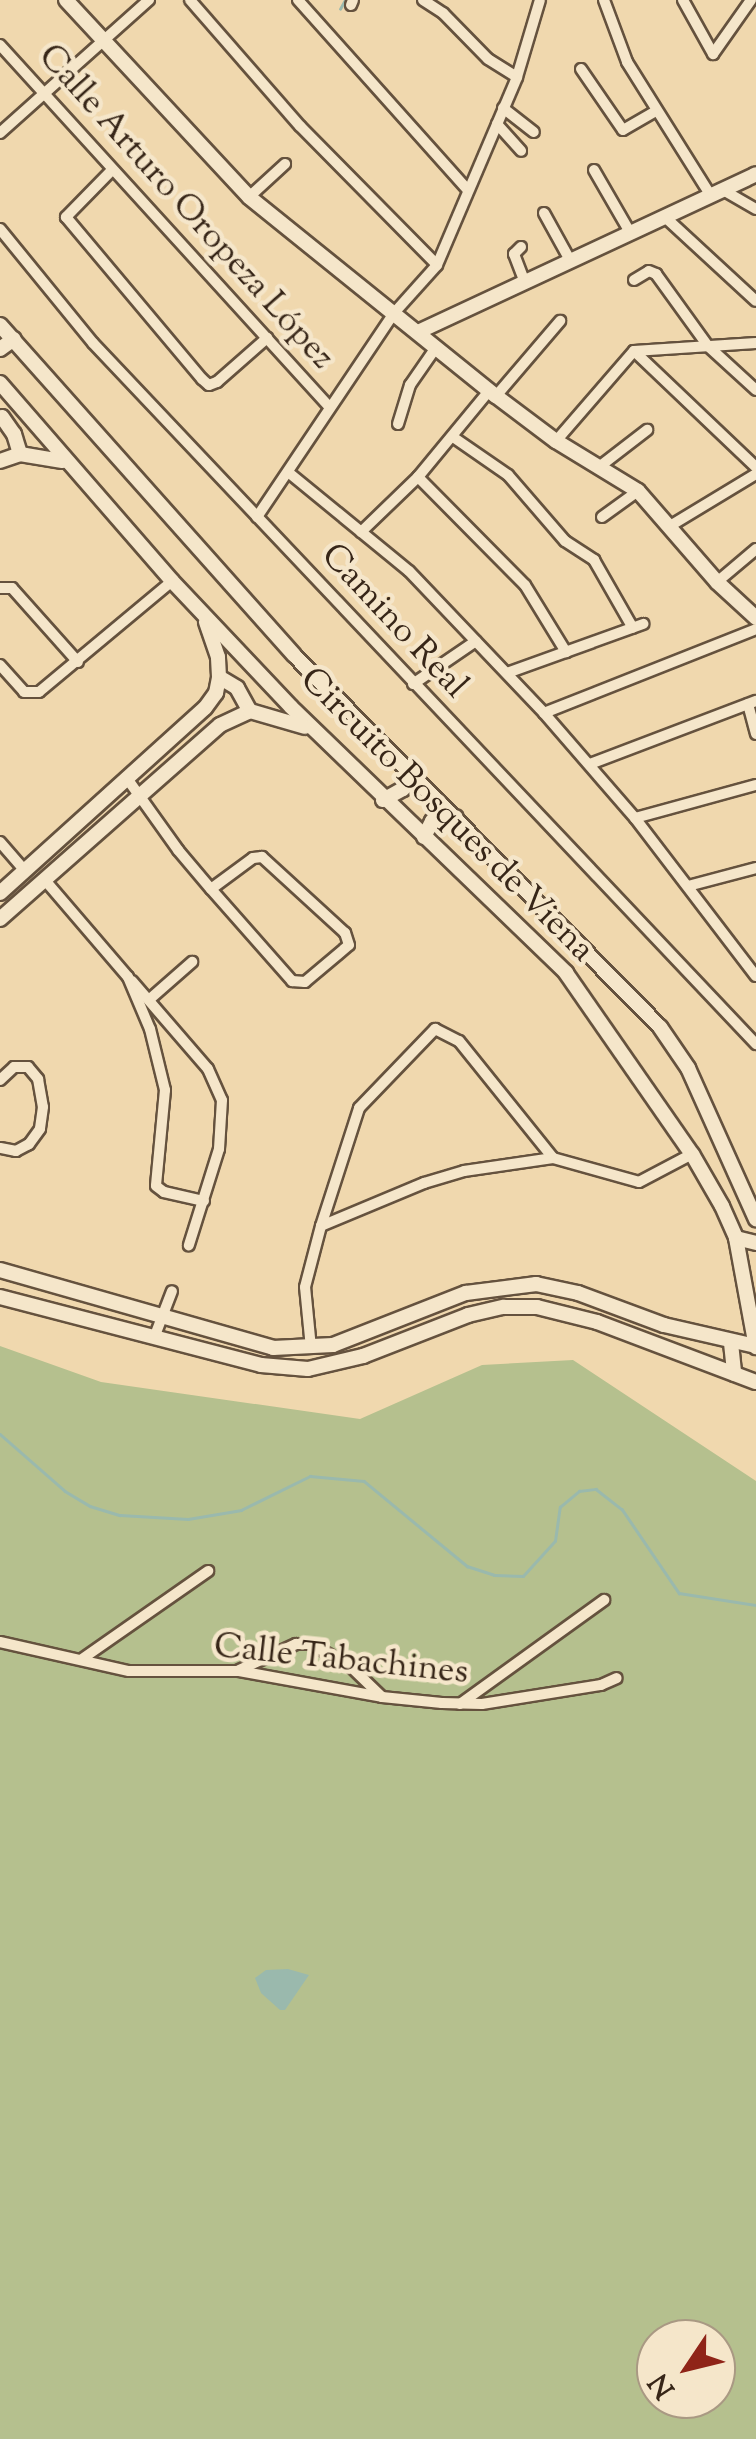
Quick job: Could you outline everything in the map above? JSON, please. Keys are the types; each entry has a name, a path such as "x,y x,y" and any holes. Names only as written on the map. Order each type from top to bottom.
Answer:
{"main road":[{"path":"66,0 250,198 420,331 492,393 556,441 638,491 717,582 756,618"},
{"path":"420,331 756,174"},
{"name":"Circuito Bosques de Viena","path":"0,325 294,655 676,1047 756,1219"},
{"path":"0,350 14,339"},
{"name":"Circuito Bosques de Viena","path":"0,383 172,582 313,730 566,973 692,1154 736,1238 756,1347"},
{"path":"0,399 1,420 14,434 20,454"},
{"path":"0,461 20,454 66,462"},
{"path":"0,893 205,708 216,693 218,658 202,612"},
{"path":"218,677 237,688 250,712"},
{"path":"0,919 220,725 250,712 313,730"},
{"path":"383,800 402,789 408,768"},
{"path":"424,838 432,821 456,817"},
{"path":"736,1238 756,1243"},
{"path":"741,1272 756,1263"},
{"path":"0,1270 274,1348 333,1344 466,1293 536,1284 578,1293 664,1325 756,1347"},
{"path":"0,1297 261,1365 308,1368 363,1356 468,1315 504,1306 537,1307 597,1322 756,1382"},
{"path":"731,1343 734,1374"}],"street":[{"path":"0,133 149,0"},
{"path":"190,0 300,126 437,264"},
{"path":"298,0 468,190"},
{"path":"423,0 443,13 488,60 516,77"},
{"path":"604,0 627,62 654,112 717,193 756,209"},
{"path":"687,2 713,54 752,0"},
{"path":"257,516 394,313 437,264 504,108 539,1"},
{"name":"Calle Arturo Oropeza López","path":"0,45 329,407"},
{"path":"582,69 623,130 654,112"},
{"path":"504,108 534,132"},
{"path":"497,124 521,151"},
{"path":"250,198 285,164"},
{"path":"112,170 66,217 202,379 209,384 217,382 267,338"},
{"path":"594,170 631,234"},
{"path":"544,213 571,262"},
{"path":"666,218 756,301"},
{"name":"Camino Real","path":"0,229 93,343 756,1044"},
{"path":"521,247 514,254 525,282"},
{"path":"634,280 649,271 656,274 708,346 756,390"},
{"path":"361,532 418,477 560,321"},
{"path":"556,441 634,352 756,343"},
{"path":"398,424 410,385 437,346"},
{"path":"634,352 756,470 670,526"},
{"path":"599,467 647,430"},
{"path":"453,437 508,475 565,540 594,560 638,626 507,673"},
{"path":"288,472 408,571 507,673 635,818 756,976"},
{"path":"418,477 525,585 566,652"},
{"path":"602,517 638,491"},
{"path":"717,582 756,549"},
{"path":"0,664 30,695 78,662 172,582"},
{"path":"0,588 12,588 78,662"},
{"path":"544,713 756,629"},
{"path":"412,684 476,641"},
{"path":"590,764 752,702 756,734"},
{"path":"126,776 137,796 211,889 298,984 349,946 350,938 258,856 211,889"},
{"path":"635,818 756,785"},
{"path":"0,842 25,871"},
{"path":"688,886 756,868"},
{"path":"44,879 128,977 152,998 208,1069 222,1100 219,1149 190,1245"},
{"path":"152,998 192,962"},
{"path":"128,977 150,1030 165,1090 156,1186 164,1192 204,1202"},
{"path":"311,1348 305,1288 359,1108 435,1029 460,1041 553,1158"},
{"path":"0,1080 14,1066 28,1067 38,1079 44,1107 40,1128 30,1144 16,1151 0,1148"},
{"path":"321,1226 424,1183 553,1158 639,1182 692,1154"},
{"path":"154,1338 172,1292"},
{"path":"82,1659 208,1572"},
{"path":"460,1704 604,1600"},
{"name":"Calle Tabachines","path":"0,1642 129,1672 238,1671 382,1697 460,1704 601,1686 617,1678"},
{"path":"238,1671 296,1644 311,1644 351,1667 382,1697"}],"green space":[{"path":"0,1346 101,1382 360,1419 482,1365 573,1360 756,1481 756,2439 0,2439"}],"shaded area":[{"path":"288,1969 309,1975 285,2010 280,2010 261,1993 255,1978 266,1970"}],"waterway":[{"path":"340,9 345,0"},
{"path":"0,1434 65,1491 90,1506 120,1515 188,1519 241,1510 310,1476 364,1481 467,1566 494,1575 523,1576 555,1541 560,1507 579,1491 596,1489 622,1509 679,1593 756,1605"}]}
